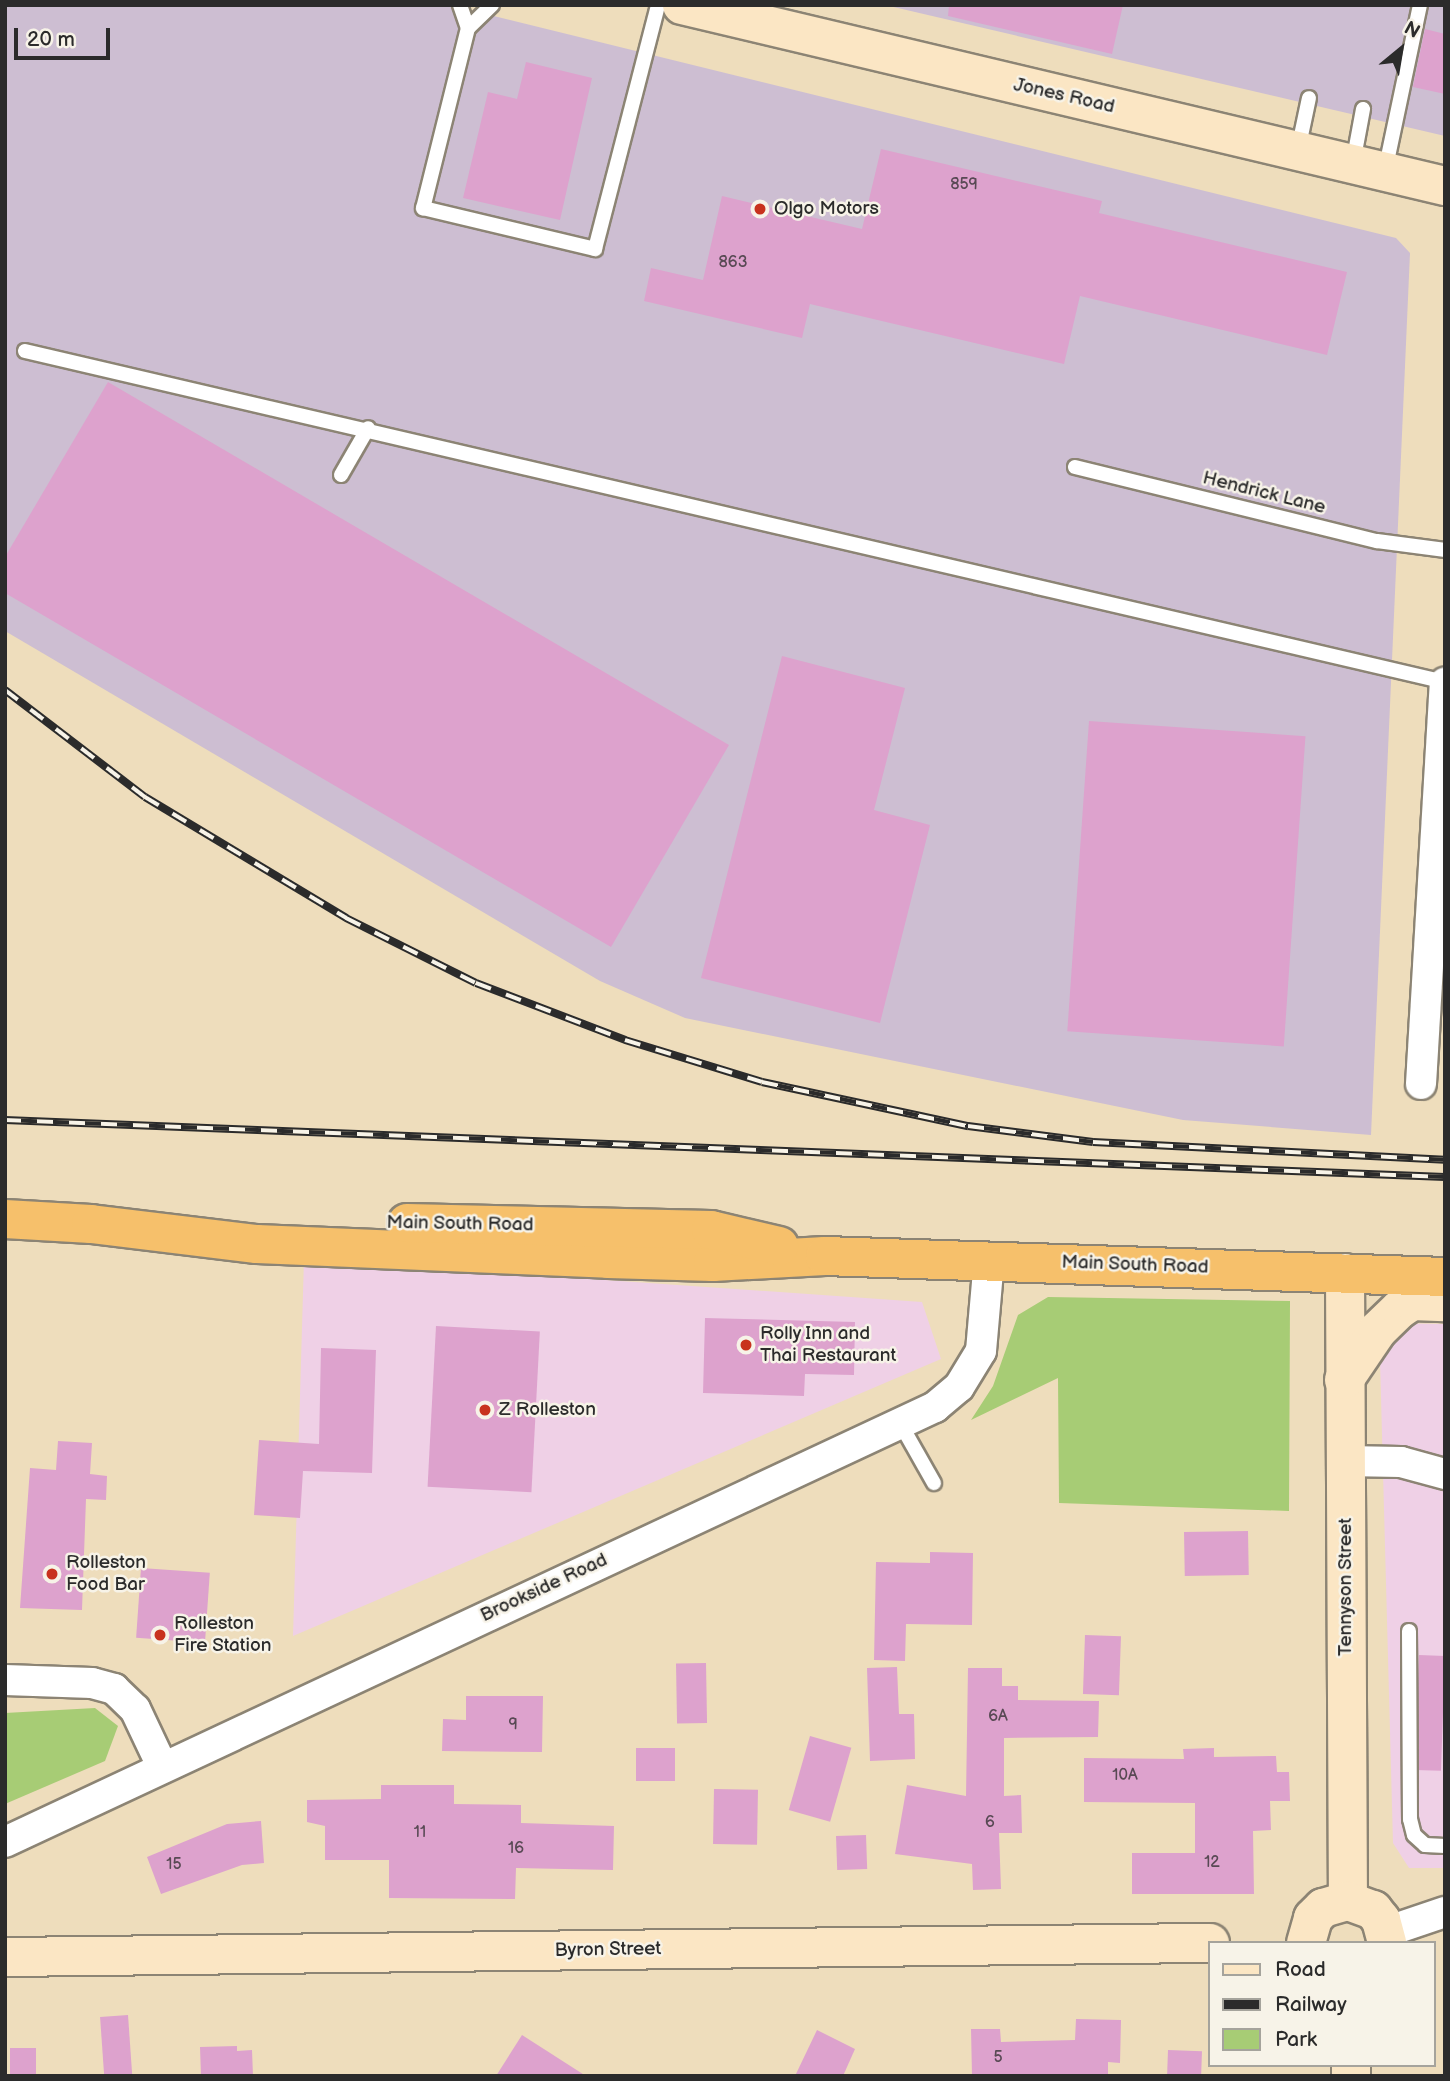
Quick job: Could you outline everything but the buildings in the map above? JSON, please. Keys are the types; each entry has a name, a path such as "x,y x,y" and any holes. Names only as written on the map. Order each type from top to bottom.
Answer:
{"highway":[{"name":"Main South Road","path":"5,1219 91,1224 257,1244 713,1262 825,1256 1445,1277"}],"street":[{"name":"Jones Road","path":"682,5 1445,186"},
{"path":"1421,1084 1445,683"},
{"name":"Brookside Road","path":"5,1842 162,1766 900,1423 949,1397 974,1366 984,1340 989,1260"},
{"name":"Tennyson Street","path":"1345,1273 1348,1901"},
{"path":"1344,1380 1388,1319 1412,1301 1445,1303"},
{"path":"1345,1461 1402,1462 1445,1475"},
{"path":"5,1680 92,1683 114,1689 135,1709 162,1766"},
{"path":"1307,1941 1313,1918 1323,1908 1348,1901 1373,1910 1386,1938 1445,1912"},
{"name":"Byron Street","path":"5,1957 1208,1943"}],"lane":[{"path":"460,5 468,28"},
{"path":"492,5 468,28 423,208 595,249 658,5"},
{"path":"1368,168 1420,5"},
{"path":"1297,151 1309,98"},
{"path":"1363,109 1368,168"},
{"path":"25,351 368,428 1445,683"},
{"path":"341,475 368,428"},
{"name":"Hendrick Lane","path":"1075,467 1377,541 1445,550"},
{"path":"900,1423 934,1483"},
{"path":"1409,1631 1410,1819 1414,1835 1424,1845 1445,1846"}],"shaded area":[{"path":"5,5 449,5 1396,238 1410,253 1371,1135 1183,1120 685,1018 600,981 5,631"},
{"path":"885,5 1445,5 1445,136"},
{"path":"304,1259 922,1302 941,1359 293,1636"},
{"path":"1379,1323 1445,1324 1445,1868 1409,1868 1393,1843"}],"green space":[{"path":"1048,1297 1290,1301 1289,1511 1059,1503 1058,1378 971,1420 993,1386 1018,1315"},
{"path":"95,1708 118,1726 105,1761 5,1804 5,1713"}],"railway":[{"path":"5,690 145,797 346,918 476,983 625,1040 762,1082 968,1126 1093,1142 1445,1160"},
{"path":"5,1120 1445,1177"}],"place":[{"name":"Olgo Motors","path":"760,209"},
{"name":"Rolly Inn and Thai Restaurant","path":"746,1345"},
{"name":"Z Rolleston","path":"485,1410"},
{"name":"Rolleston Food Bar","path":"52,1574"},
{"name":"Rolleston Fire Station","path":"160,1635"}]}
